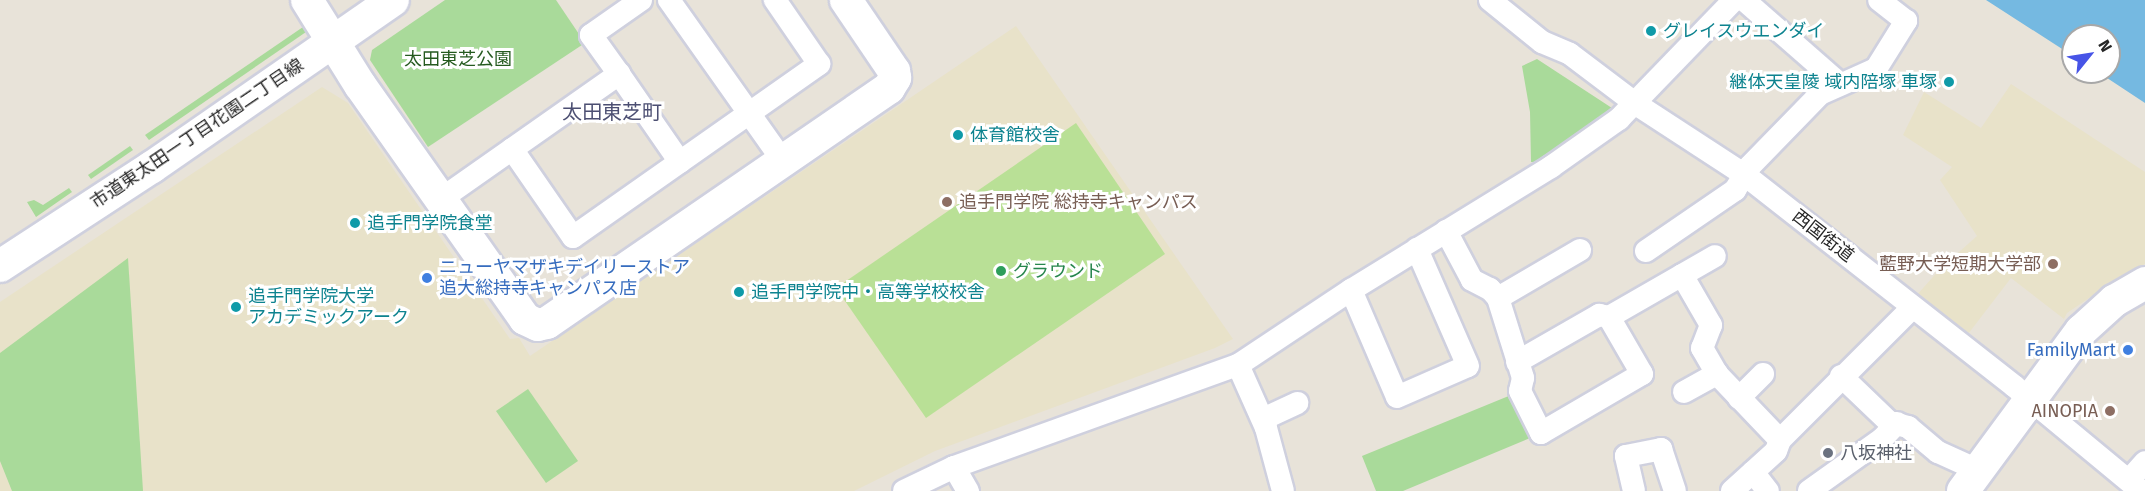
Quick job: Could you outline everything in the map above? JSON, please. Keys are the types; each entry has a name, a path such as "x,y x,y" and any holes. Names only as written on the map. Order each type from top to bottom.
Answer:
{"street":[{"path":"307,0 332,43 525,319 538,325 547,323 889,88 894,82 894,71 846,0"},
{"name":"市道東太田一丁目花園二丁目線","path":"3,259 152,167 393,0"},
{"path":"641,0 591,35 680,162"},
{"path":"669,0 783,161"},
{"path":"512,149 573,237 819,64 775,0"},
{"name":"西国街道","path":"1492,0 1542,42 1570,54 1636,104 1745,176 1826,237 2135,486"},
{"path":"904,491 954,467 1238,365 1351,290 1551,167 1636,104 1734,0"},
{"path":"1744,0 1840,84"},
{"path":"1646,251 1736,190 1750,166 1820,94 1876,69 1906,21 1879,0"},
{"path":"441,199 619,74"},
{"path":"1446,231 1468,275 1490,289 1498,298 1522,378 1520,391 1541,433 1642,374 1609,317"},
{"path":"1351,290 1397,397 1468,366 1417,249"},
{"path":"1498,298 1580,250"},
{"path":"1517,362 1599,315 1609,317 1715,256"},
{"path":"1682,275 1711,325 1702,348 1717,374 1780,440"},
{"path":"1841,376 1889,422 1908,427 1972,481 2081,331 2114,301 2145,283"},
{"path":"1732,491 1776,451 1780,440 1841,376 1912,308"},
{"path":"1238,365 1263,419 1283,491"},
{"path":"1684,392 1717,374"},
{"path":"1739,398 1763,374"},
{"path":"1263,419 1297,403"},
{"path":"1809,491 1882,439 1897,423"},
{"path":"1634,491 1626,456 1661,449 1675,491"},
{"path":"2135,486 2145,462"},
{"path":"954,467 968,491"},
{"path":"1753,472 1768,491"}],"shaded area":[{"name":"追手門学院 総持寺キャンパス","path":"1016,26 1233,339 1215,348 935,451 854,491 0,491 0,302 322,87 348,103 510,339 519,338 530,356"},
{"path":"2011,84 2145,172 2145,264 2120,277 2067,313 2064,319 2011,278 1965,338 1915,297 1941,268 1977,236 1940,180 1952,167 1903,135 1924,92 1981,128"}],"green space":[{"name":"太田東芝公園","path":"445,0 556,0 585,43 428,147 370,60 372,50"},
{"path":"303,27 306,32 149,140 145,135"},
{"path":"1537,59 1615,110 1542,162 1531,162 1530,112 1522,66"},
{"name":"グラウンド","path":"1076,123 1165,254 926,418 836,288"},
{"path":"130,146 133,150 91,179 88,175"},
{"path":"69,188 72,192 36,217 27,202 34,200 43,205"},
{"path":"128,258 143,491 12,491 0,461 0,353"},
{"path":"528,389 578,461 546,483 496,411"},
{"path":"1516,393 1535,436 1403,491 1376,491 1362,456"}],"water":[{"path":"1986,0 2145,0 2145,103 2116,84 2121,84 2121,24 2061,24 2061,48"}],"place":[{"name":"グレイスウエンダイ","path":"1651,31"},
{"name":"継体天皇陵 域内陪塚 車塚","path":"1949,82"},
{"name":"体育館校舎","path":"958,135"},
{"name":"追手門学院 総持寺キャンパス","path":"947,202"},
{"name":"追手門学院食堂","path":"355,223"},
{"name":"藍野大学短期大学部","path":"2053,264"},
{"name":"グラウンド","path":"1001,271"},
{"name":"ニューヤマザキデイリーストア 追大総持寺キャンパス店","path":"427,278"},
{"name":"追手門学院中・高等学校校舎","path":"739,292"},
{"name":"追手門学院大学 アカデミックアーク","path":"236,307"},
{"name":"FamilyMart","path":"2128,350"},
{"name":"AINOPIA","path":"2110,411"},
{"name":"八坂神社","path":"1828,453"}],"district":[{"name":"太田東芝町","path":"612,112"}]}
